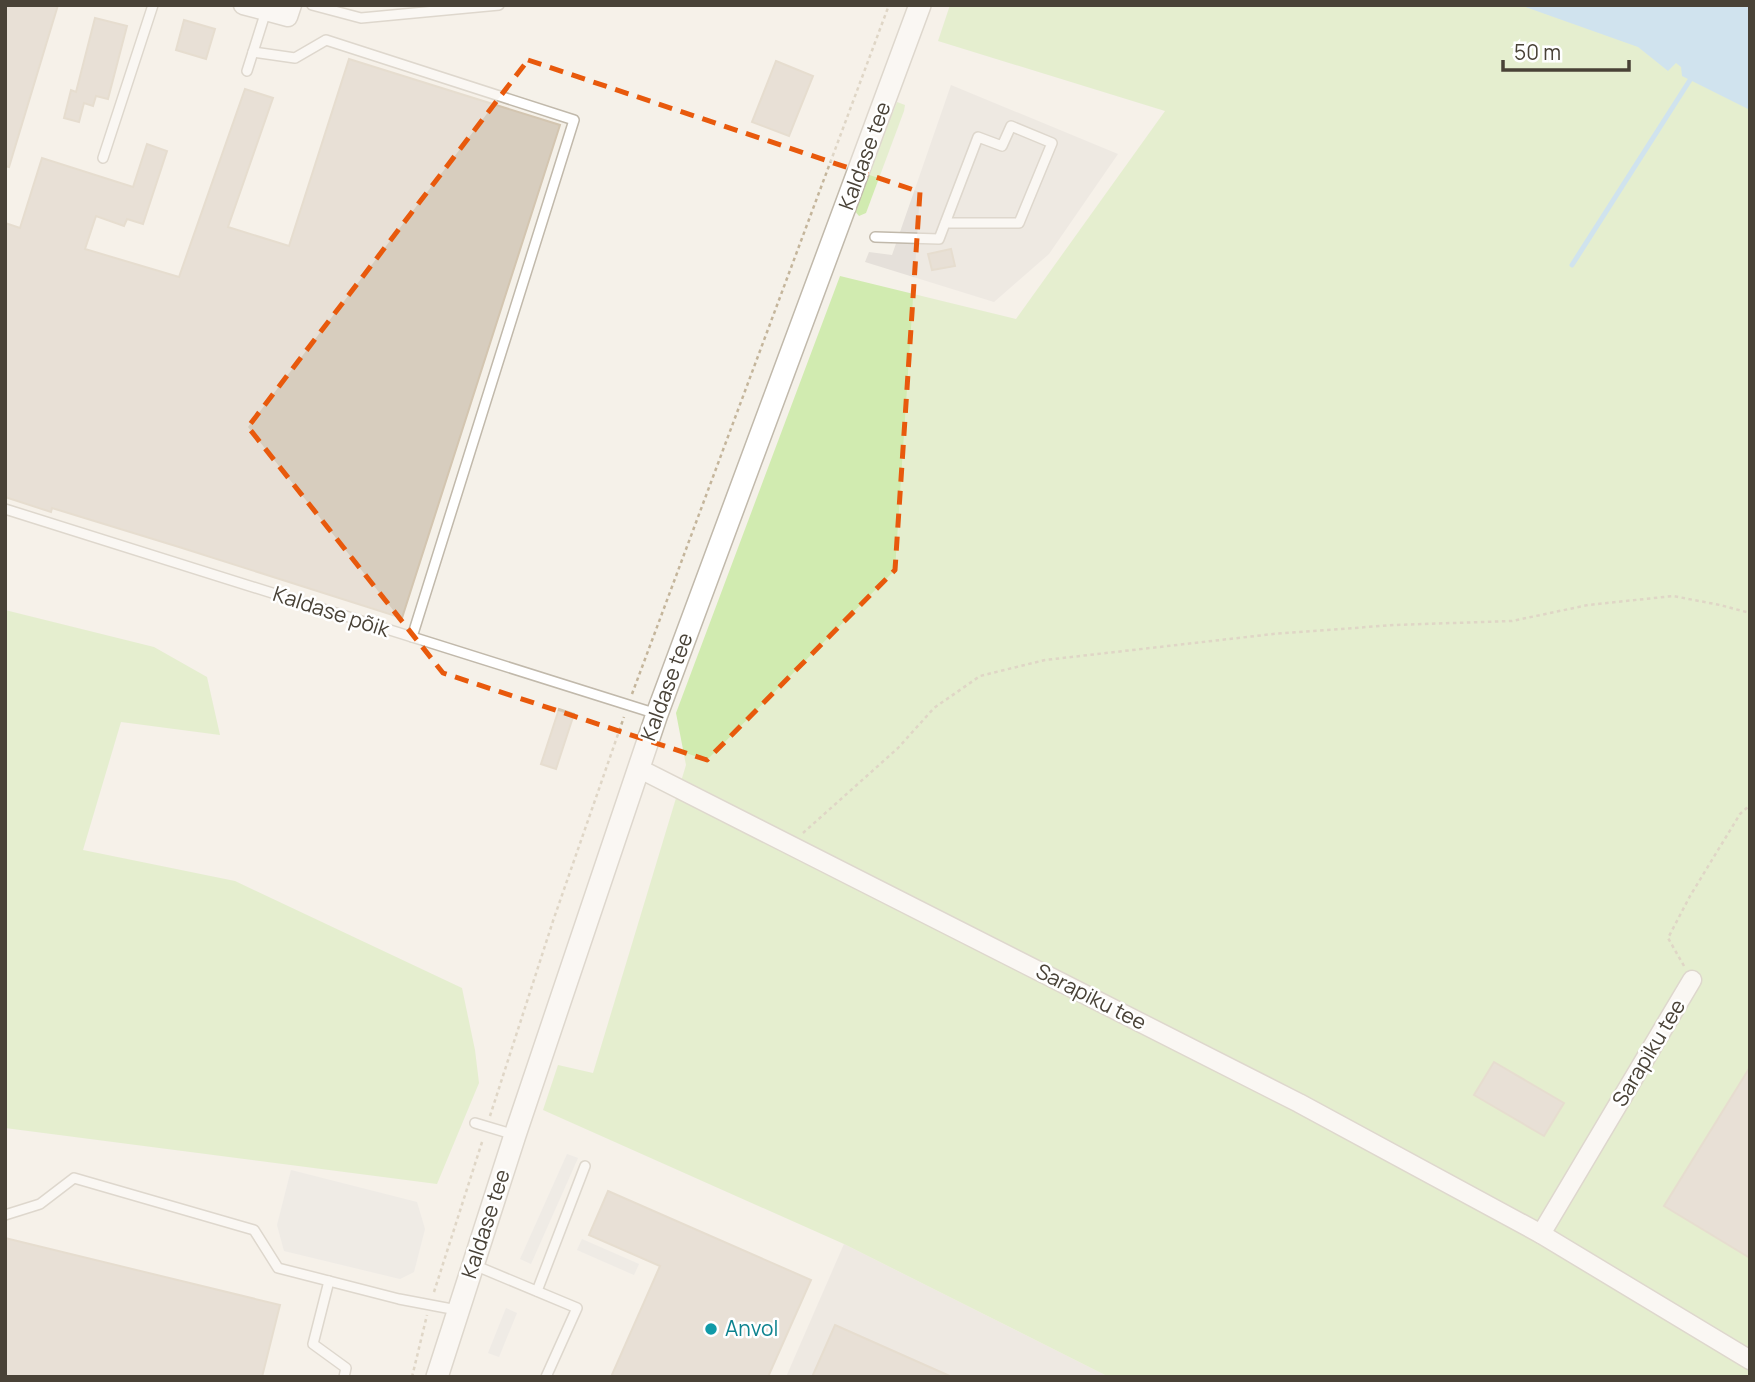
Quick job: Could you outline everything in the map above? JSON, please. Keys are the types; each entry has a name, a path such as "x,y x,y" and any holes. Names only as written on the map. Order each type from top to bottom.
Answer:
{"street":[{"path":"243,5 288,17 292,5"},
{"name":"Kaldase tee","path":"437,1377 515,1135 657,714 920,5"},
{"name":"Sarapiku tee","path":"638,768 1300,1103 1541,1234 1750,1360"},
{"name":"Sarapiku tee","path":"1541,1234 1692,980"}],"lane":[{"path":"103,158 153,5"},
{"path":"312,5 361,18 398,10 499,5"},
{"path":"247,71 266,11"},
{"path":"253,52 295,58 326,40 574,120 412,637"},
{"path":"875,237 939,239 945,223 978,137 1002,146 1011,126 1052,143 1019,223 945,223"},
{"name":"Kaldase põik","path":"5,509 657,714"},
{"path":"475,1123 515,1135"},
{"path":"537,1291 585,1166"},
{"path":"5,1215 40,1204 74,1178 254,1230 278,1268 459,1311"},
{"path":"474,1265 577,1308 546,1377"},
{"path":"329,1281 313,1345 346,1368 344,1377"}],"path":[{"path":"412,1377 430,1305 553,921 628,706 889,5"},
{"path":"790,845 898,748 934,708 980,676 1045,660 1273,634 1394,625 1512,621 1588,605 1672,596 1720,604 1750,613"},
{"path":"1692,980 1668,938 1705,872 1741,814 1750,805"}],"highlighted area":[{"path":"528,60 920,192 895,570 707,760 443,673 248,427"}],"shaded area":[{"path":"951,85 1118,154 1049,254 994,302 865,262 869,252 892,255"},
{"path":"567,1154 578,1158 531,1264 520,1259"},
{"path":"291,1170 417,1202 425,1229 414,1272 400,1279 284,1251 277,1225"},
{"path":"582,1239 639,1264 634,1275 577,1250"},
{"path":"844,1244 1109,1377 786,1377"},
{"path":"506,1308 517,1313 499,1357 488,1353"}],"green space":[{"path":"950,5 1750,5 1750,1377 1109,1377 844,1244 543,1110 558,1065 593,1073 686,765 676,713 840,276 1016,319 1165,111 938,41"},
{"path":"897,102 905,105 904,111 866,213 859,216 854,210 856,203"},
{"path":"5,610 154,647 207,677 220,735 121,722 83,850 235,881 462,988 479,1083 437,1184 5,1128"}],"water":[{"path":"1520,5 1750,7 1750,110 1682,76 1681,67 1676,63 1668,71 1638,47"}],"building":[{"path":"5,5 58,5 9,167 5,166"},
{"path":"95,18 127,26 108,99 96,96 93,106 84,103 79,122 64,118 71,90 76,92"},
{"path":"184,20 215,29 206,59 176,50"},
{"path":"349,59 560,125 402,618 52,508 51,512 5,497 5,223 20,228 42,158 133,187 147,144 167,151 143,224 127,219 124,226 96,216 85,249 179,277 245,89 273,98 228,227 289,246"},
{"path":"776,61 813,76 789,136 752,122"},
{"path":"951,249 955,266 932,270 928,254"},
{"path":"559,709 574,714 556,769 541,764"},
{"path":"1494,1062 1564,1103 1544,1136 1474,1095"},
{"path":"1750,1067 1750,1258 1664,1206"},
{"name":"Anvol","path":"608,1191 811,1280 768,1377 611,1377 660,1266 589,1235"},
{"path":"5,1238 280,1305 262,1377 5,1377"},
{"path":"835,1325 952,1377 812,1377"}],"waterway":[{"path":"1572,265 1690,80"}],"place":[{"name":"Anvol","path":"711,1329"}]}
